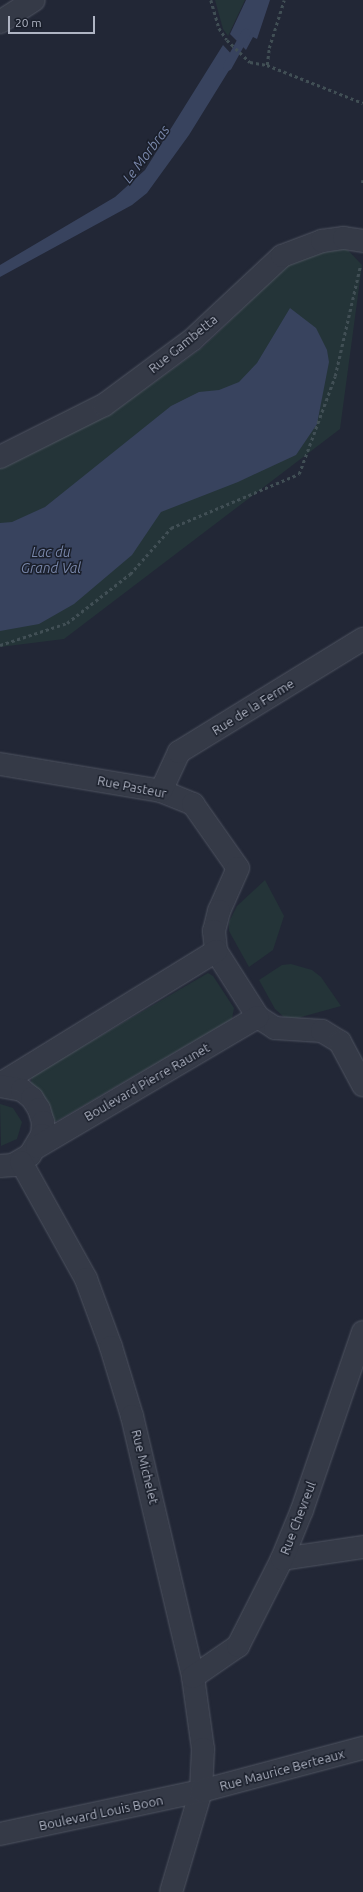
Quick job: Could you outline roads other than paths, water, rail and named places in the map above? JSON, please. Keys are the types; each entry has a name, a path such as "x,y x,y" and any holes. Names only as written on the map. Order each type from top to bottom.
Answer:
{"street":[{"path":"0,22 34,0"},
{"name":"Rue Gambetta","path":"0,457 104,405 192,340 282,256 322,241 344,238 363,241"},
{"name":"Rue de la Ferme","path":"161,791 179,752 363,638"},
{"name":"Rue Pasteur","path":"0,764 161,791 193,804 238,868 219,911 214,931 216,951"},
{"path":"0,1085 216,951 258,1017 275,1028 322,1031 340,1042 363,1085"},
{"name":"Boulevard Pierre Raunet","path":"7,1166 258,1017"},
{"path":"0,1085 22,1090 32,1098 39,1109 42,1128 37,1147"},
{"name":"Rue Michelet","path":"7,1166 86,1279 111,1347 144,1461 193,1676 203,1749 201,1791 171,1892"},
{"name":"Rue Chevreul","path":"193,1676 238,1646 282,1559 302,1510 363,1332"},
{"path":"282,1559 363,1546"},
{"name":"Rue Maurice Berteaux","path":"201,1791 363,1748"},
{"name":"Boulevard Louis Boon","path":"0,1834 201,1791"}],"water":[{"path":"246,0 270,0 257,39 253,37 246,50 230,34"},
{"path":"223,45 236,59 189,135 147,193 132,205 0,277 0,265 115,197 145,170"},
{"name":"Lac du Grand Val","path":"290,308 316,328 327,350 329,362 317,424 296,455 238,482 161,512 132,555 74,604 39,624 0,631 0,523 12,522 45,507 171,406 199,392 219,390 239,382 257,363"}],"waterway":[{"name":"Le Morbras","path":"227,66 245,33"}]}
